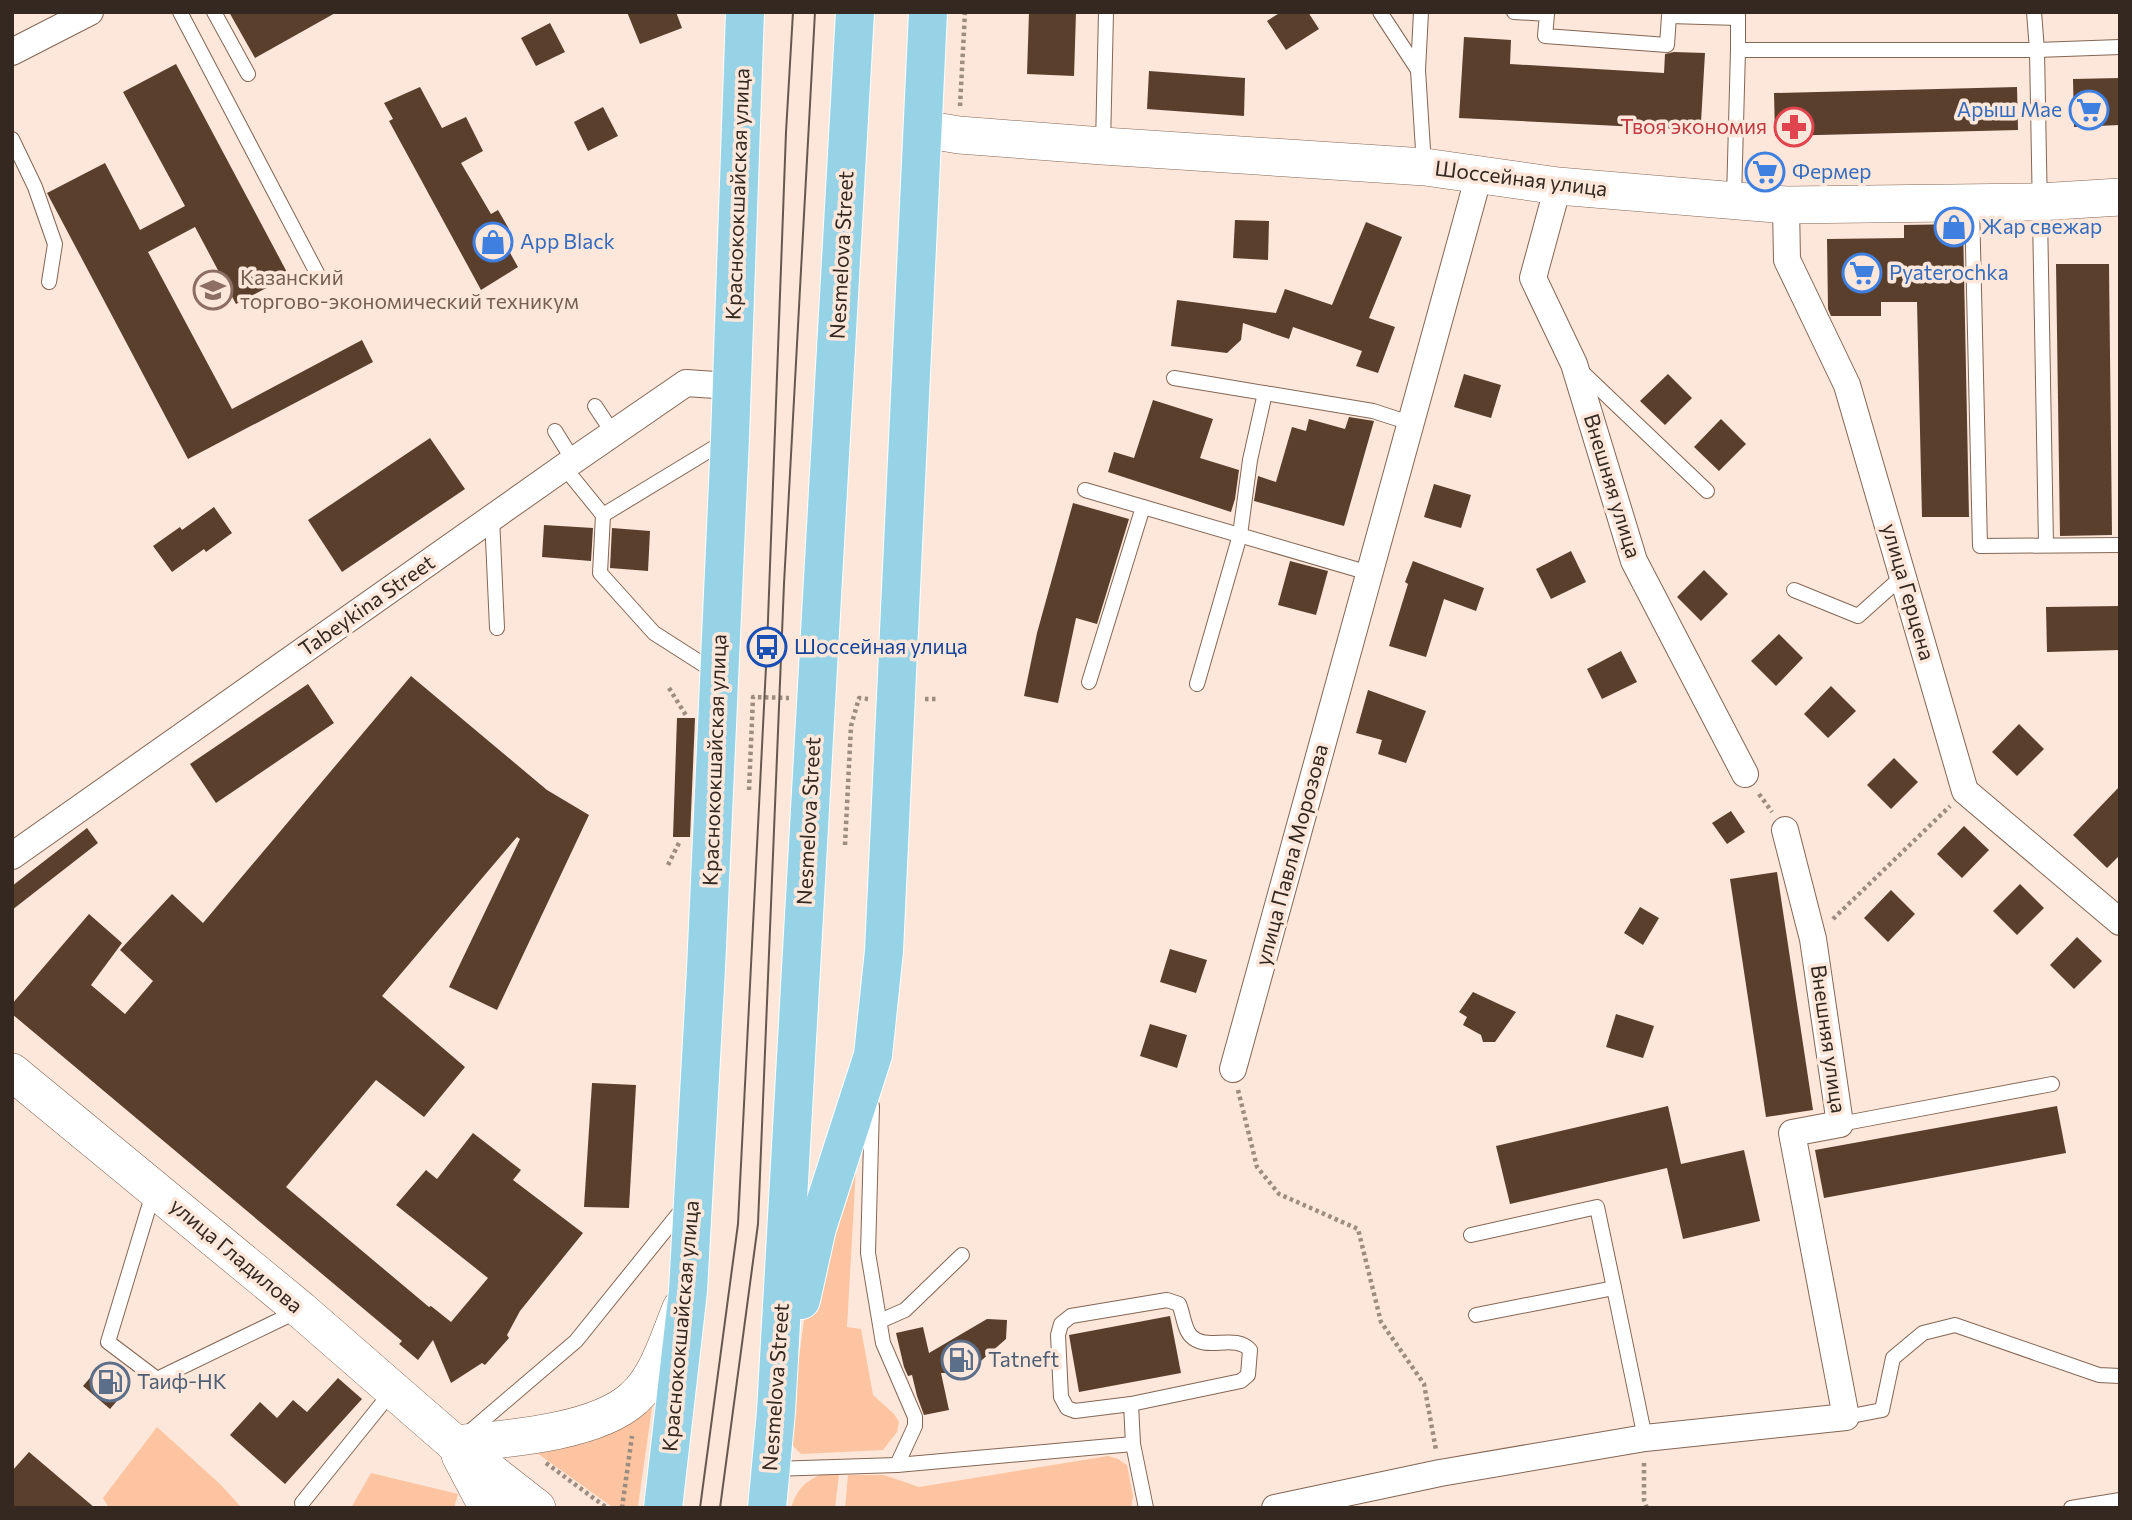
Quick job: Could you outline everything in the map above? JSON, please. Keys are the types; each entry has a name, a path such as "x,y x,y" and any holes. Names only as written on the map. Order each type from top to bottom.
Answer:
{"main road":[{"name":"Nesmelova Street","path":"767,1508 776,1412 855,12"},
{"path":"776,1412 817,1228 873,1055 884,951 897,710 941,132 929,12"},
{"name":"Краснококшайская улица","path":"663,1508 688,1291 694,1195 730,439 743,19"}],"street":[{"path":"12,52 90,12"},
{"name":"Шоссейная улица","path":"941,132 1103,146 1424,167 1558,186 1786,205 2039,202 2120,197"},
{"name":"улица Павла Морозова","path":"1233,1069 1479,175"},
{"name":"Внешняя улица","path":"1558,186 1533,278 1574,364 1634,561 1745,774"},
{"name":"улица Герцена","path":"1786,205 1787,260 1847,384 1965,791"},
{"name":"Tabeykina Street","path":"12,856 568,463 686,383 730,386"},
{"path":"1965,791 2120,922"},
{"name":"Внешняя улица","path":"1785,830 1813,939 1840,1124 1793,1133 1846,1417"},
{"name":"улица Гладилова","path":"18,1082 155,1189 301,1310 455,1444 537,1508"},
{"path":"488,1508 455,1444 525,1437 580,1424 606,1416 635,1398 654,1371 688,1291"},
{"path":"1275,1508 1440,1473 1646,1438 1846,1417"}],"lane":[{"path":"180,12 317,274"},
{"path":"214,12 248,74"},
{"path":"1103,146 1106,12"},
{"path":"1380,12 1418,70"},
{"path":"1421,12 1418,70 1424,167"},
{"path":"1514,12 1547,14 1545,36 1667,45 1669,16 1738,15 1734,201"},
{"path":"2034,12 2037,50 2046,545"},
{"path":"1738,50 2037,50 2120,47"},
{"path":"12,139 35,187 55,244 49,282"},
{"path":"1972,203 1980,546 2120,545"},
{"path":"1574,364 1707,491"},
{"path":"1174,378 1373,411 1410,423"},
{"path":"1197,684 1240,535 1248,472 1265,393"},
{"path":"595,406 613,433"},
{"path":"555,430 568,463 603,515 600,573 654,633 718,674"},
{"path":"603,515 730,439"},
{"path":"1085,490 1369,573"},
{"path":"1089,682 1143,507"},
{"path":"492,517 497,628"},
{"path":"1794,590 1858,616 1904,575"},
{"path":"873,1055 868,1253 883,1342 915,1418 915,1426 897,1465"},
{"path":"1840,1124 2052,1084"},
{"path":"155,1189 108,1342 157,1379 301,1310"},
{"path":"455,1444 576,1341 694,1195"},
{"path":"1471,1235 1597,1207 1646,1438"},
{"path":"880,1321 905,1310 962,1255"},
{"path":"1476,1315 1614,1288"},
{"path":"1167,1300 1179,1304 1187,1331 1193,1339 1203,1342 1240,1342 1251,1350 1248,1375 1241,1381 1130,1404 1075,1411 1067,1408 1061,1397 1058,1335 1061,1324 1071,1316 1167,1300"},
{"path":"1846,1417 1882,1410 1893,1358 1923,1333 1955,1325 2099,1376 2120,1376"},
{"path":"302,1503 393,1390"},
{"path":"1130,1404 1133,1444 1146,1508"},
{"path":"770,1469 897,1465 1133,1444"},
{"path":"2071,1508 2120,1500"}],"path":[{"path":"941,132 965,12"},
{"path":"669,688 688,718"},
{"path":"749,790 753,697 789,698"},
{"path":"845,845 851,726"},
{"path":"1745,774 1785,830"},
{"path":"1813,939 1965,791"},
{"path":"668,865 682,837"},
{"path":"1233,1069 1256,1167 1279,1194 1358,1229 1381,1322 1424,1384 1440,1473"},
{"path":"622,1508 633,1429"},
{"path":"1646,1438 1644,1490 1647,1508"},
{"path":"540,1458 607,1508"}],"shaded area":[{"path":"857,1150 847,1327 861,1329 873,1395 899,1422 897,1432 883,1450 801,1454 788,1438 807,1299"},
{"path":"645,1398 652,1408 638,1506 611,1506 537,1453"},
{"path":"157,1427 220,1484 242,1508 109,1508 103,1498"},
{"path":"1108,1456 1127,1465 1133,1496 1131,1508 845,1508 848,1475 884,1475 919,1487"},
{"path":"371,1473 458,1494 454,1508 351,1508"},
{"path":"824,1473 839,1474 835,1508 791,1508 803,1486"}],"building":[{"path":"229,12 337,12 255,58"},
{"path":"627,12 676,12 682,28 640,44"},
{"path":"1029,12 1076,12 1074,76 1027,74"},
{"path":"1281,12 1308,12 1319,29 1286,50 1267,21"},
{"path":"550,23 565,52 536,66 521,38"},
{"path":"1464,37 1511,40 1510,64 1664,73 1665,54 1705,53 1701,122 1698,121 1698,130 1459,118"},
{"path":"176,64 289,276 236,304 195,227 148,252 232,409 362,340 373,362 188,459 47,193 105,163 140,230 185,206 123,92"},
{"path":"1149,71 1245,78 1244,116 1147,109"},
{"path":"2120,78 2120,125 2074,127 2073,79"},
{"path":"420,87 442,128 466,117 483,151 461,163 491,214 498,210 509,229 500,235 518,267 481,290 389,121 393,119 384,103"},
{"path":"2017,87 2018,130 1775,136 1774,93"},
{"path":"603,107 618,136 588,151 574,122"},
{"path":"1235,220 1269,221 1268,260 1233,258"},
{"path":"1366,222 1402,237 1369,318 1395,327 1378,373 1356,366 1362,351 1293,327 1289,339 1243,323 1241,340 1227,353 1171,346 1177,300 1276,313 1285,289 1332,305"},
{"path":"1963,224 1969,517 1922,517 1917,302 1881,302 1881,316 1831,316 1828,309 1827,239 1904,238 1904,225"},
{"path":"2056,264 2109,264 2112,535 2060,536"},
{"path":"1464,374 1501,385 1491,418 1454,407"},
{"path":"1668,374 1692,398 1665,425 1640,401"},
{"path":"1153,400 1213,419 1200,458 1239,470 1231,512 1108,472 1114,452 1134,458"},
{"path":"1349,417 1374,421 1344,526 1254,501 1258,476 1276,482 1292,427 1306,431 1309,419 1345,429"},
{"path":"1721,419 1746,444 1719,471 1694,447"},
{"path":"430,438 465,489 342,572 308,520"},
{"path":"1434,484 1471,495 1461,528 1424,517"},
{"path":"1073,503 1129,519 1097,624 1076,618 1058,703 1024,696 1037,633"},
{"path":"214,507 232,533 172,572 153,546 180,527 182,530"},
{"path":"544,525 593,528 591,561 542,557"},
{"path":"612,528 650,531 648,571 610,568"},
{"path":"1571,551 1586,582 1551,599 1536,569"},
{"path":"1290,561 1328,571 1316,615 1278,605"},
{"path":"1413,561 1484,588 1476,611 1444,599 1426,657 1389,646"},
{"path":"1704,570 1728,594 1701,621 1677,597"},
{"path":"2120,606 2120,650 2047,652 2046,607"},
{"path":"1779,634 1803,658 1776,686 1751,661"},
{"path":"1621,651 1637,682 1602,699 1587,669"},
{"path":"411,676 547,790 589,815 497,1010 449,987 520,839 517,837 382,996 465,1067 424,1117 376,1080 286,1187 429,1307 451,1322 488,1278 396,1205 426,1170 437,1179 473,1133 521,1170 513,1180 583,1233 520,1311 507,1335 509,1338 485,1365 482,1363 451,1383 433,1340 418,1360 399,1344 402,1341 12,1014 12,1004 89,914 122,943 91,985 125,1014 153,981 120,950 172,894 203,923"},
{"path":"308,684 334,723 216,803 190,764"},
{"path":"1831,686 1856,711 1828,738 1804,714"},
{"path":"1368,690 1426,711 1406,763 1378,754 1382,740 1356,733"},
{"path":"677,718 695,718 690,837 673,837"},
{"path":"2019,724 2044,749 2017,776 1992,752"},
{"path":"1894,758 1918,782 1891,809 1867,785"},
{"path":"2120,786 2120,855 2107,868 2073,835"},
{"path":"1731,811 1745,832 1727,844 1712,823"},
{"path":"1964,826 1989,850 1962,878 1937,854"},
{"path":"87,828 98,843 12,910 12,886"},
{"path":"1777,872 1813,1110 1766,1117 1730,879"},
{"path":"2020,884 2044,908 2017,935 1993,911"},
{"path":"1891,890 1915,914 1888,942 1864,918"},
{"path":"1640,907 1659,918 1643,945 1624,933"},
{"path":"2077,937 2102,961 2074,989 2050,965"},
{"path":"1170,949 1207,960 1196,993 1160,982"},
{"path":"1473,992 1516,1012 1495,1042 1483,1042 1481,1035 1463,1025 1467,1017 1459,1012"},
{"path":"1616,1014 1654,1026 1643,1058 1606,1047"},
{"path":"1150,1024 1187,1035 1177,1068 1140,1056"},
{"path":"592,1083 636,1085 629,1208 584,1207"},
{"path":"1668,1106 1681,1164 1744,1150 1760,1221 1683,1239 1667,1168 1510,1204 1496,1146"},
{"path":"2057,1106 2066,1153 1824,1198 1815,1150"},
{"path":"1170,1316 1181,1373 1079,1392 1069,1335"},
{"path":"987,1319 1007,1320 1006,1339 967,1373 941,1373 949,1410 924,1415 912,1375 908,1376 904,1367 896,1333 923,1327 929,1353"},
{"path":"101,1365 128,1388 110,1409 83,1386"},
{"path":"338,1378 362,1399 285,1484 230,1435 260,1402 277,1418 293,1400 307,1412"},
{"path":"29,1452 95,1508 12,1508 12,1471"}],"tram line":[{"path":"700,1508 738,1224 767,647 793,12"},
{"path":"720,1508 758,1224 784,584 815,12"}],"place":[{"name":"Арыш Мае","path":"2089,110"},
{"name":"Твоя экономия","path":"1794,127"},
{"name":"Фермер","path":"1765,172"},
{"name":"Жар свежар","path":"1954,227"},
{"name":"App Black","path":"493,242"},
{"name":"Pyaterochka","path":"1862,273"},
{"name":"Казанский торгово-экономический техникум","path":"213,290"},
{"name":"Шоссейная улица","path":"767,647"},
{"name":"Tatneft","path":"961,1360"},
{"name":"Таиф-НК","path":"110,1382"}]}
